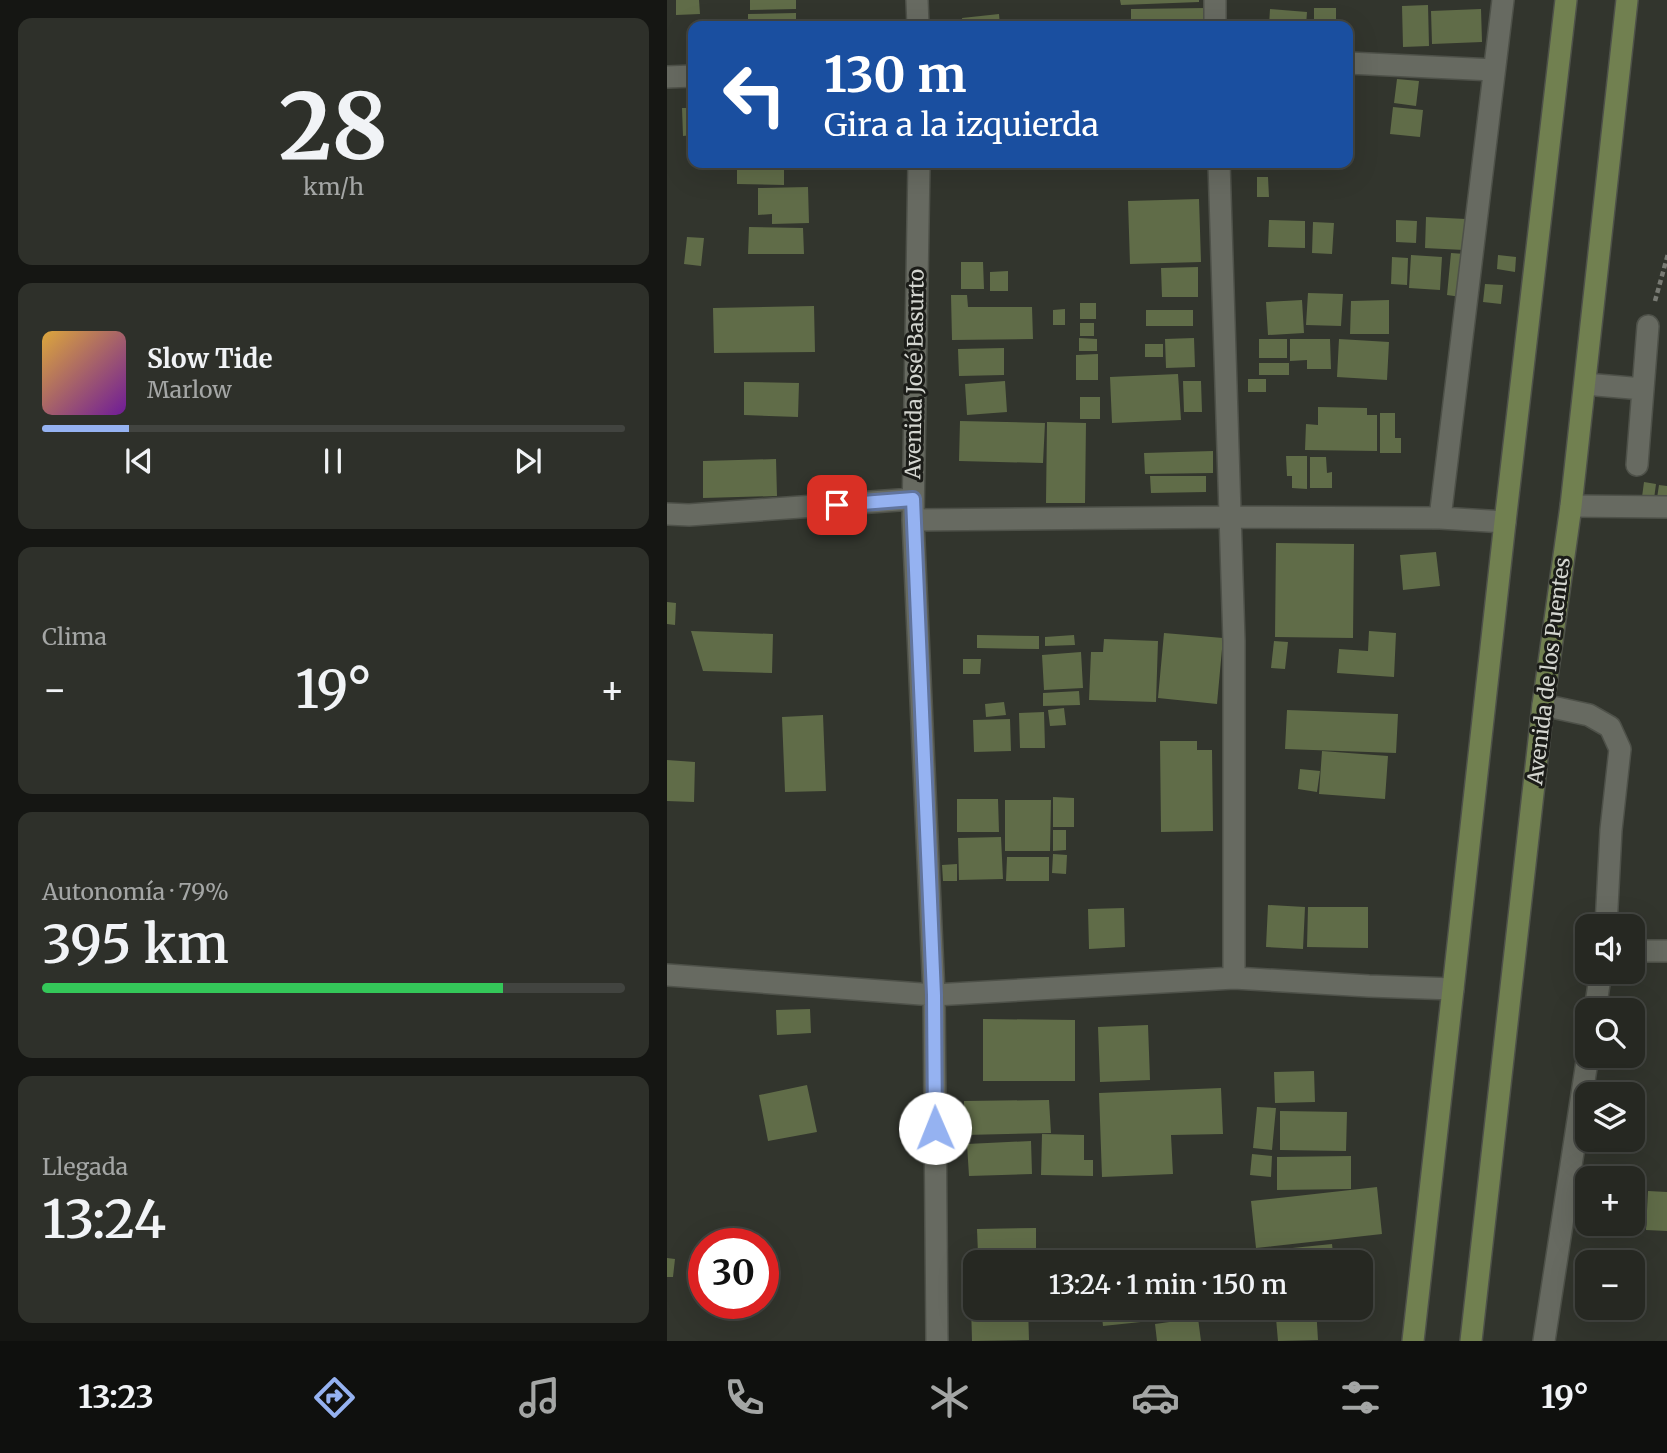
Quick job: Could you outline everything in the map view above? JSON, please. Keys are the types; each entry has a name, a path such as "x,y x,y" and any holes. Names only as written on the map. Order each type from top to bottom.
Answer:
{"main road":[{"path":"1413,1341 1566,0"},
{"name":"Avenida de los Puentes","path":"1471,1341 1543,705 1571,506 1627,0"}],"street":[{"path":"917,0 918,21"},
{"path":"1215,0 1215,21"},
{"path":"1440,518 1503,0"},
{"path":"1353,63 1494,70"},
{"path":"667,77 688,76"},
{"name":"Avenida José Basurto","path":"918,168 913,510 934,995 937,1341"},
{"path":"1219,168 1235,641 1234,978"},
{"path":"1637,465 1648,326"},
{"path":"1585,384 1643,389"},
{"path":"1571,506 1667,507"},
{"path":"667,514 913,510 1230,517 1440,518 1505,522"},
{"path":"1543,705 1589,715 1610,727 1620,749 1611,830 1607,914"},
{"path":"1645,951 1667,951"},
{"path":"667,975 934,995 1234,978 1453,989"},
{"path":"1544,1341 1586,1068"}],"path":[{"path":"1648,326 1667,254"}],"building":[{"path":"676,0 699,0 700,14 676,15"},
{"path":"750,0 796,0 796,9 750,10"},
{"path":"1120,0 1199,0 1199,2 1121,5"},
{"path":"1428,5 1429,46 1403,47 1402,6"},
{"path":"1206,8 1206,21 1131,21 1131,9"},
{"path":"1314,8 1336,8 1336,21 1314,21"},
{"path":"1270,9 1307,12 1306,21 1269,21"},
{"path":"1481,9 1482,42 1432,44 1431,11"},
{"path":"796,13 796,21 748,21 748,14"},
{"path":"999,14 1000,21 962,21 962,18"},
{"path":"1397,79 1419,81 1416,106 1394,103"},
{"path":"1393,107 1423,110 1420,137 1390,134"},
{"path":"682,108 688,108 688,136 683,136"},
{"path":"737,168 784,168 784,185 737,184"},
{"path":"1257,177 1268,177 1269,197 1257,197"},
{"path":"808,187 809,223 772,224 772,214 758,215 758,188"},
{"path":"1199,199 1201,262 1130,264 1128,201"},
{"path":"1426,217 1466,219 1464,250 1425,248"},
{"path":"1269,220 1305,221 1305,248 1268,247"},
{"path":"1396,220 1417,221 1416,243 1396,242"},
{"path":"1313,222 1334,223 1332,254 1312,253"},
{"path":"749,227 803,228 804,254 748,254"},
{"path":"687,237 704,238 701,266 684,264"},
{"path":"1451,253 1465,254 1461,297 1447,295"},
{"path":"1411,255 1442,257 1440,290 1409,288"},
{"path":"1498,255 1516,257 1515,272 1497,269"},
{"path":"1392,257 1408,258 1407,285 1391,284"},
{"path":"961,262 983,262 984,289 961,289"},
{"path":"1198,267 1198,297 1162,297 1161,268"},
{"path":"1008,271 1008,291 990,291 990,272"},
{"path":"1485,284 1503,285 1501,304 1483,302"},
{"path":"1308,293 1343,294 1341,326 1306,325"},
{"path":"951,295 967,295 968,307 1032,307 1033,339 952,340"},
{"path":"1302,300 1304,333 1268,335 1266,302"},
{"path":"1389,300 1389,334 1350,334 1351,301"},
{"path":"1080,303 1096,303 1096,319 1080,319"},
{"path":"814,306 815,352 714,353 713,308"},
{"path":"1065,309 1065,325 1053,325 1053,310"},
{"path":"1146,310 1193,310 1193,326 1146,326"},
{"path":"1080,323 1094,323 1094,336 1080,336"},
{"path":"1079,338 1097,339 1097,351 1079,351"},
{"path":"1194,338 1195,367 1166,368 1165,339"},
{"path":"1259,339 1287,339 1287,358 1259,358"},
{"path":"1290,339 1330,339 1331,369 1307,369 1307,360 1290,361"},
{"path":"1339,339 1389,342 1387,380 1337,377"},
{"path":"1145,344 1163,344 1163,357 1145,357"},
{"path":"1004,348 1004,375 959,376 958,349"},
{"path":"1098,354 1098,380 1076,380 1076,355"},
{"path":"1259,363 1289,363 1289,375 1259,375"},
{"path":"1178,374 1181,420 1112,423 1110,377"},
{"path":"1248,379 1266,379 1266,392 1248,392"},
{"path":"1005,381 1007,412 967,415 965,384"},
{"path":"1183,381 1201,381 1202,412 1184,412"},
{"path":"744,382 799,383 798,417 744,415"},
{"path":"1080,397 1100,397 1100,419 1080,419"},
{"path":"1318,407 1367,408 1367,415 1377,415 1377,451 1305,450 1306,424 1318,425"},
{"path":"1380,413 1395,413 1395,438 1401,438 1401,453 1380,453"},
{"path":"960,421 1045,423 1043,463 959,461"},
{"path":"1047,422 1086,423 1085,503 1046,503"},
{"path":"1213,451 1213,473 1145,474 1144,453"},
{"path":"1286,456 1307,456 1307,489 1292,488 1292,476 1287,476"},
{"path":"1310,457 1326,457 1327,473 1332,472 1332,488 1310,488"},
{"path":"776,459 777,496 703,498 703,461"},
{"path":"1150,476 1206,476 1206,492 1151,493"},
{"path":"1644,482 1656,484 1654,499 1642,497"},
{"path":"1659,485 1668,486 1668,499 1657,498"},
{"path":"1276,543 1354,544 1353,638 1275,637"},
{"path":"1436,552 1440,586 1403,590 1400,555"},
{"path":"667,602 676,603 675,625 667,624"},
{"path":"691,631 773,634 772,673 703,671"},
{"path":"1369,631 1396,633 1394,677 1337,673 1339,649 1368,651"},
{"path":"1164,633 1223,638 1217,704 1158,698"},
{"path":"977,635 1039,636 1039,649 977,648"},
{"path":"1074,635 1075,645 1045,646 1045,637"},
{"path":"1104,639 1158,641 1156,702 1089,700 1091,652 1103,652"},
{"path":"1274,641 1288,642 1285,669 1271,668"},
{"path":"1081,652 1083,688 1044,690 1042,655"},
{"path":"963,659 981,659 980,674 963,674"},
{"path":"1079,691 1080,705 1043,706 1043,693"},
{"path":"1004,702 1006,715 986,717 985,704"},
{"path":"1064,708 1066,725 1050,726 1048,710"},
{"path":"1287,710 1398,714 1396,753 1285,749"},
{"path":"1044,712 1045,748 1020,748 1019,713"},
{"path":"823,715 826,791 785,792 782,717"},
{"path":"1010,719 1011,751 974,752 973,720"},
{"path":"1160,741 1197,741 1197,750 1212,750 1213,831 1161,832"},
{"path":"1322,751 1388,756 1385,799 1319,794"},
{"path":"667,760 695,762 694,802 667,801"},
{"path":"1300,769 1320,771 1317,792 1298,789"},
{"path":"1053,797 1074,798 1074,827 1053,827"},
{"path":"957,799 998,799 999,832 957,832"},
{"path":"1005,800 1051,800 1050,851 1005,851"},
{"path":"1053,830 1066,830 1066,850 1053,851"},
{"path":"1001,837 1003,879 959,880 958,838"},
{"path":"1053,854 1067,855 1066,874 1052,873"},
{"path":"1007,857 1049,857 1049,881 1006,881"},
{"path":"957,864 957,881 943,881 942,865"},
{"path":"1268,905 1305,907 1303,949 1266,947"},
{"path":"1308,907 1368,907 1368,948 1307,947"},
{"path":"1124,908 1125,947 1089,949 1088,909"},
{"path":"810,1009 811,1033 777,1035 776,1010"},
{"path":"983,1019 1075,1020 1075,1081 983,1081"},
{"path":"1148,1025 1150,1080 1100,1082 1098,1027"},
{"path":"1314,1071 1315,1102 1275,1103 1274,1072"},
{"path":"807,1085 817,1132 768,1141 759,1095"},
{"path":"1221,1088 1223,1134 1171,1135 1173,1174 1102,1177 1099,1093"},
{"path":"1049,1100 1051,1133 964,1135 964,1101"},
{"path":"1257,1107 1276,1108 1272,1150 1253,1148"},
{"path":"1280,1111 1347,1112 1346,1151 1280,1150"},
{"path":"1042,1134 1084,1135 1084,1160 1093,1160 1093,1176 1041,1175"},
{"path":"1031,1141 1032,1174 969,1176 967,1144"},
{"path":"1252,1154 1272,1156 1271,1177 1250,1175"},
{"path":"1351,1156 1351,1189 1277,1190 1277,1157"},
{"path":"1377,1187 1382,1234 1256,1248 1251,1201"},
{"path":"1648,1191 1668,1192 1668,1231 1646,1230"},
{"path":"1036,1228 1036,1250 978,1250 977,1229"},
{"path":"1332,1244 1333,1250 1272,1250"},
{"path":"667,1258 675,1259 673,1277 667,1277"},
{"path":"971,1320 1028,1320 1029,1340 972,1341"},
{"path":"1102,1320 1160,1320 1103,1326"},
{"path":"1198,1320 1201,1341 1157,1341 1155,1324"},
{"path":"1276,1320 1317,1320 1318,1340 1278,1341"}],"route":[{"path":"837,505 913,499 934,995 935,1128"}]}
